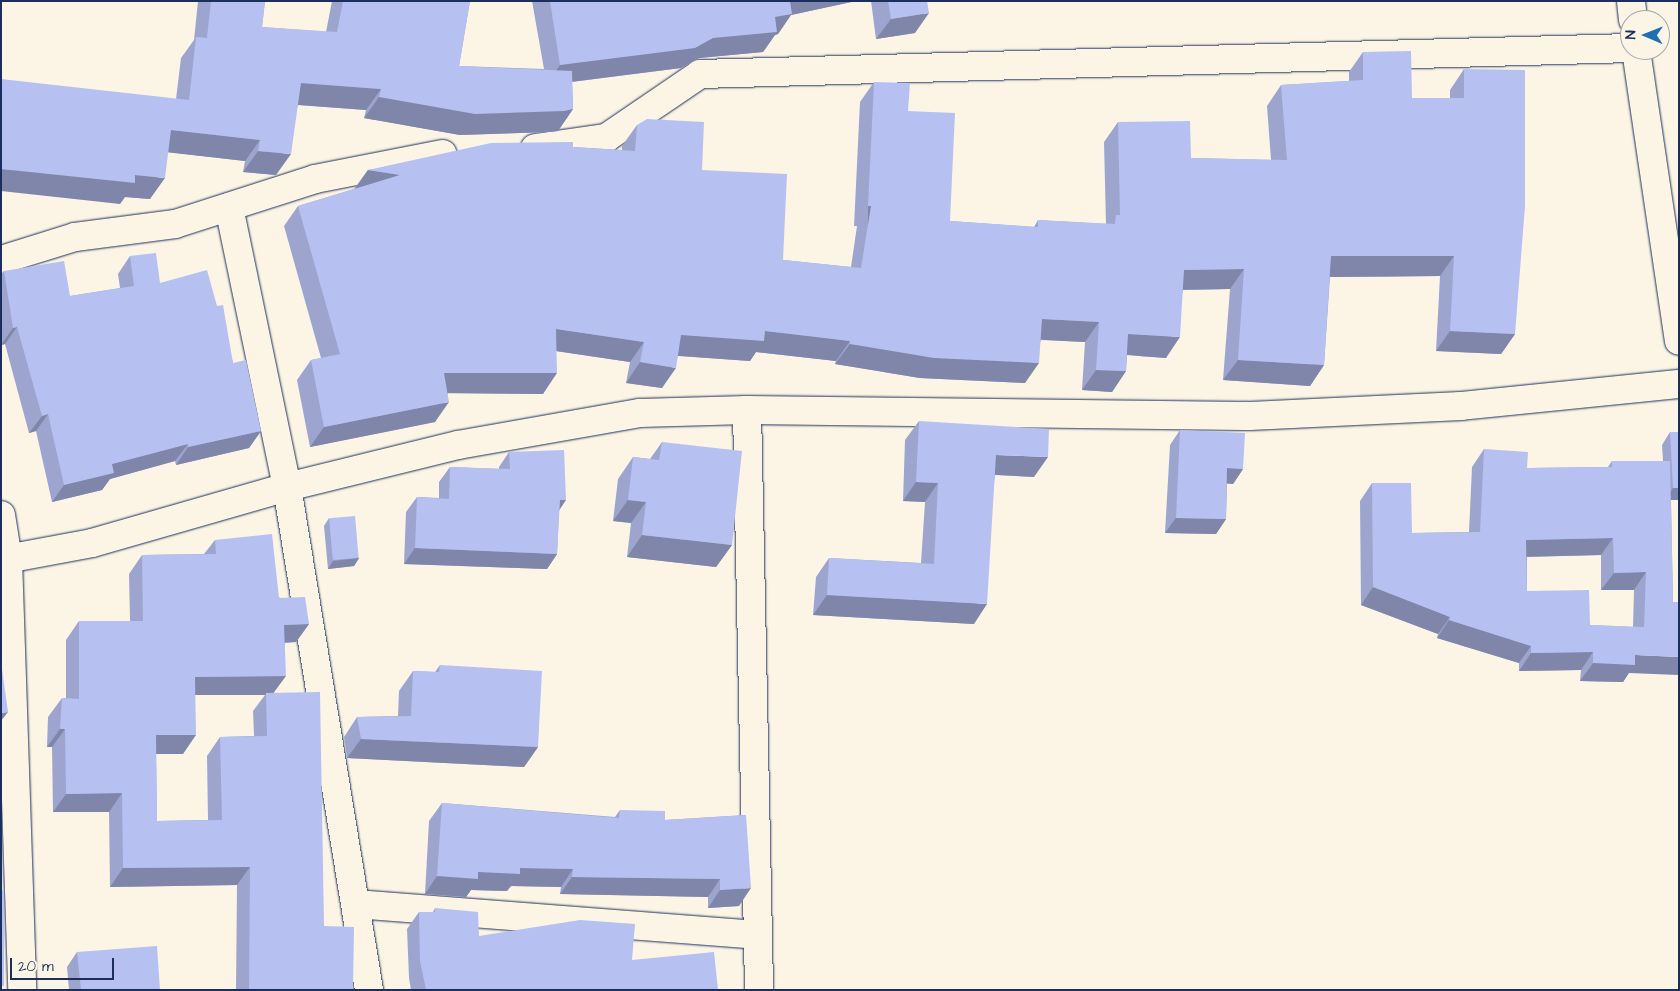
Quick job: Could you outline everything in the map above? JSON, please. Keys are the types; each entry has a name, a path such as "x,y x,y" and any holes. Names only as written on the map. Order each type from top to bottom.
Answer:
{"street":[{"path":"512,148 550,148 606,138 700,74 1620,48"},
{"path":"1637,60 1679,341"},
{"path":"1,260 75,237 175,224 316,179 465,150"},
{"path":"229,207 287,488 356,904 368,990"},
{"path":"4,559 92,543 287,488 458,445 640,413 747,410 1250,416 1461,406 1679,384"},
{"path":"747,410 756,935 759,990"},
{"path":"1,515 22,990"},
{"path":"356,904 756,935"}],"building":[{"path":"211,1 265,1 262,27 337,32 343,1 470,1 459,66 572,71 573,109 564,111 475,114 379,97 381,89 301,83 291,154 258,151 260,140 171,130 165,178 135,175 135,183 1,169 1,79 189,100 196,37 207,38"},
{"path":"550,1 790,1 792,14 775,17 777,32 713,38 695,48 560,65"},
{"path":"888,1 927,1 929,13 891,19"},
{"path":"1411,51 1412,98 1464,98 1464,69 1525,70 1525,206 1515,334 1450,331 1454,256 1331,256 1324,365 1238,360 1244,269 1184,270 1180,337 1128,334 1126,371 1096,370 1099,322 1042,319 1039,363 934,358 850,344 850,341 765,331 764,341 681,335 676,368 640,362 644,342 556,329 557,373 444,373 449,402 324,427 311,360 340,354 298,206 400,175 368,170 491,143 573,142 573,147 635,151 637,125 647,119 704,122 702,170 787,174 783,260 861,268 871,206 868,206 874,82 910,83 908,111 955,113 950,221 1038,227 1038,220 1115,224 1116,215 1120,215 1118,122 1190,121 1191,158 1287,160 1281,85 1363,80 1363,52"},
{"path":"156,253 160,283 207,270 217,306 223,305 233,363 246,360 261,431 188,447 188,444 112,464 114,473 64,485 48,414 42,416 17,327 13,328 4,271 64,261 70,296 134,286 130,256"},
{"path":"919,421 1049,429 1048,457 996,455 987,604 827,595 829,558 934,564 938,483 916,482"},
{"path":"1180,430 1245,433 1243,469 1227,468 1226,519 1176,518"},
{"path":"1670,432 1679,432 1679,488 1673,488"},
{"path":"662,442 742,451 732,545 642,535 646,502 628,500 633,457 659,460"},
{"path":"1484,449 1528,452 1527,468 1612,467 1612,461 1670,461 1673,602 1679,602 1679,657 1635,655 1635,665 1593,663 1593,652 1531,653 1531,646 1449,620 1450,617 1373,587 1372,483 1411,483 1412,533 1480,532","holes":["1613,538 1614,573 1646,572 1644,627 1590,625 1589,590 1527,591 1526,540"]},
{"path":"564,450 566,500 560,500 557,554 415,548 417,497 449,499 450,467 510,469 509,452"},
{"path":"355,516 359,558 333,560 329,518"},
{"path":"272,534 279,598 305,597 309,624 284,625 286,676 195,677 196,735 156,735 157,821 222,820 220,737 267,736 266,693 320,692 324,926 354,927 353,990 249,990 250,867 123,868 122,793 66,794 65,729 60,729 62,698 79,699 79,621 143,621 142,555 216,554 215,540"},
{"path":"1,662 8,712 1,713"},
{"path":"440,665 542,671 538,747 361,739 357,717 411,716 413,671 439,672"},
{"path":"442,803 619,818 620,810 665,811 665,820 746,815 751,888 720,890 720,879 572,877 573,869 520,868 520,874 478,872 478,879 437,876"},
{"path":"1,890 4,890 4,986 1,986"},
{"path":"435,908 478,912 479,936 580,920 635,924 632,960 714,952 718,990 426,990 420,961 419,912 435,912"},
{"path":"157,946 160,990 81,990 77,952"}]}
